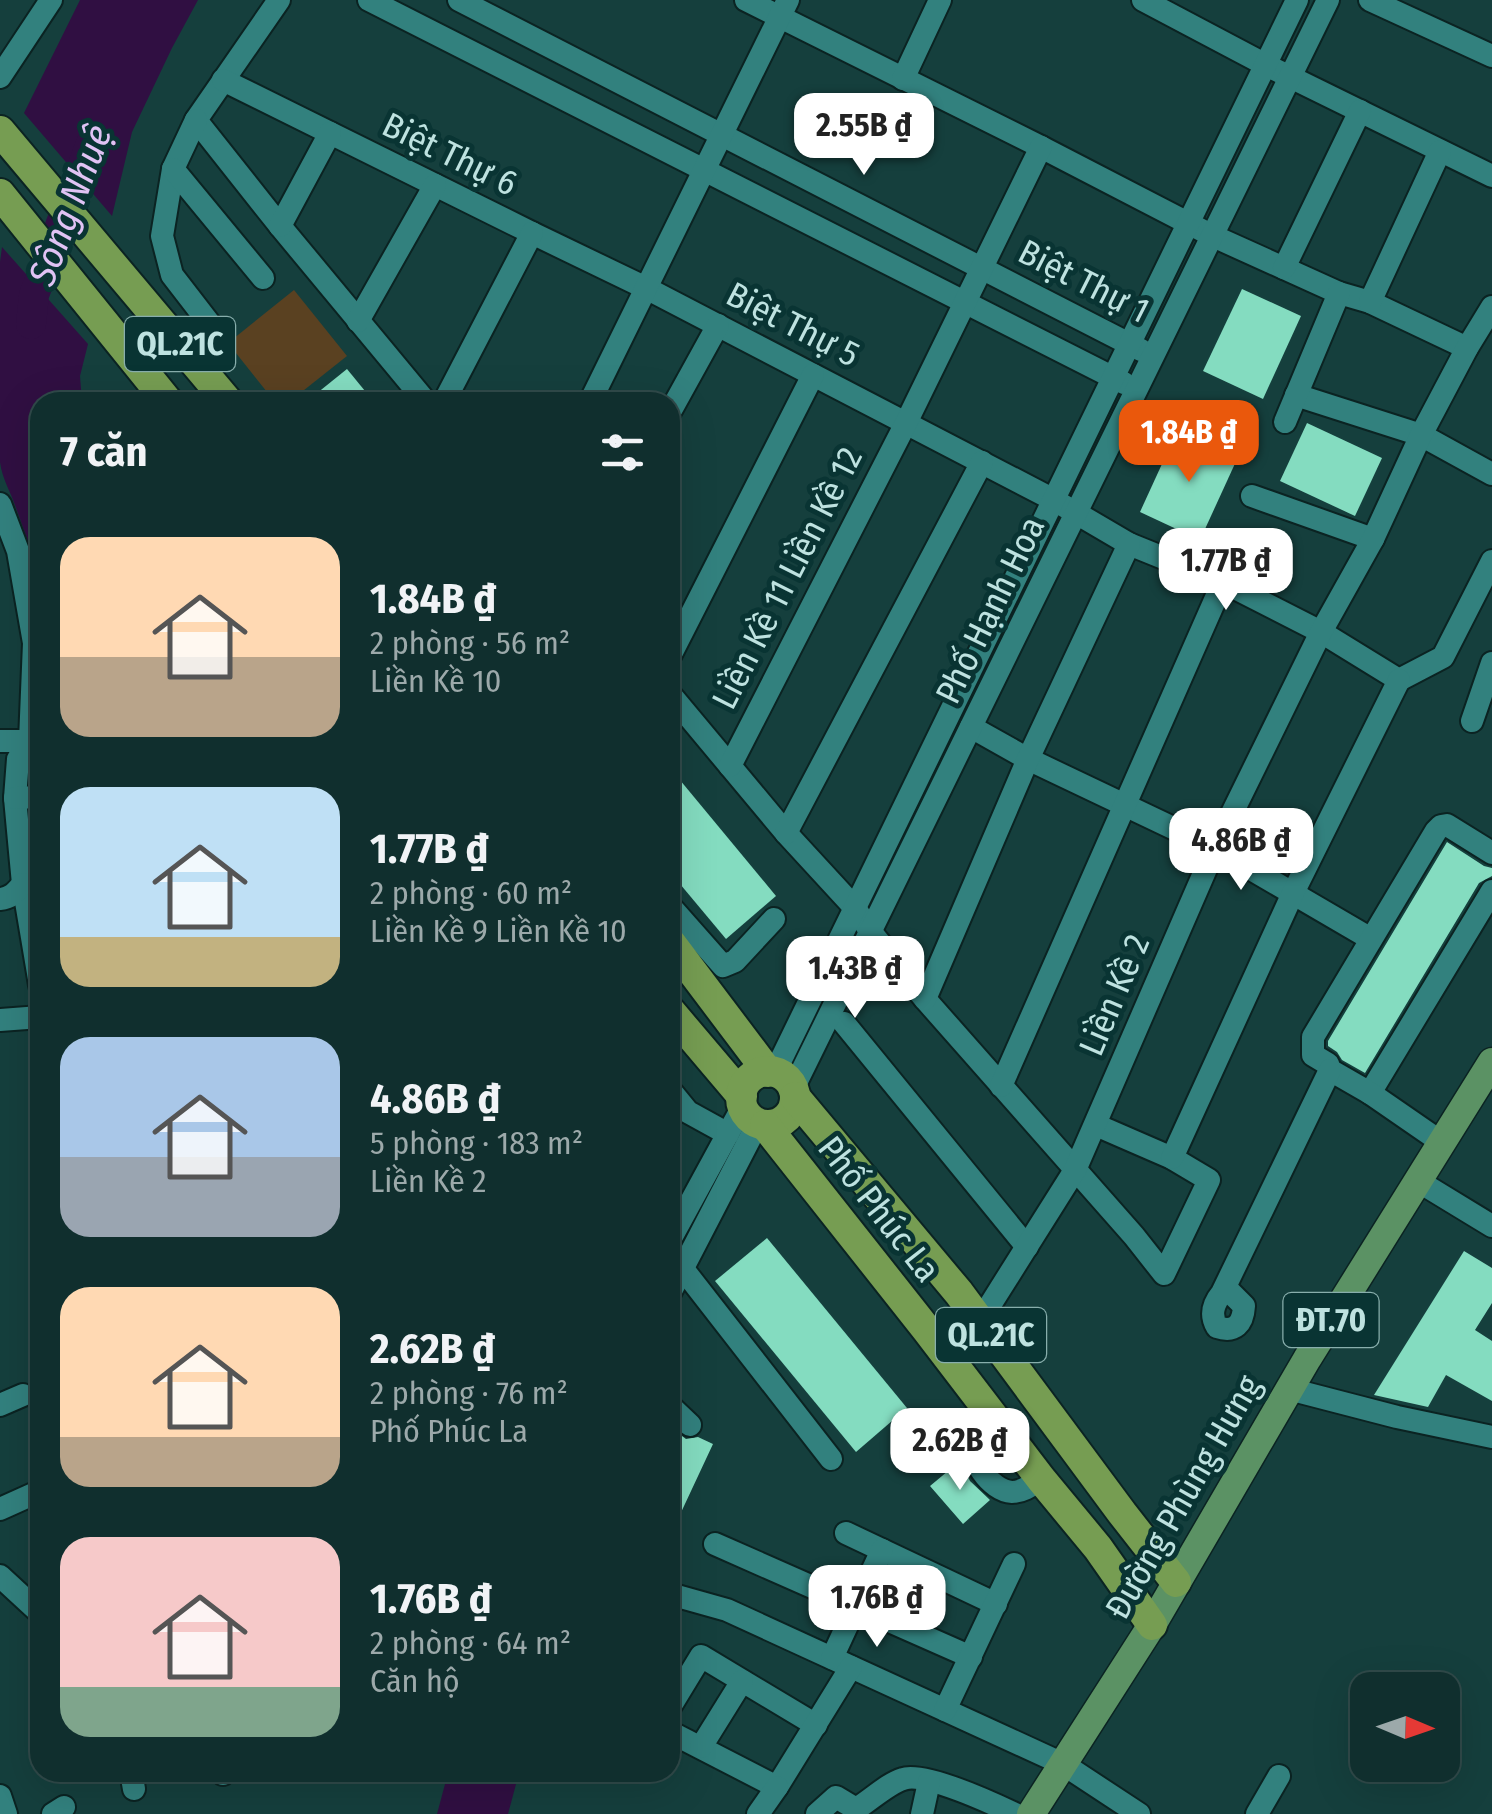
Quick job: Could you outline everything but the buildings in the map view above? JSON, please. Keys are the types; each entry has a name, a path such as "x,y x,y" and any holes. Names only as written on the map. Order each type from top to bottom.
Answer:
{"highway":[{"name":"QL.21C","path":"0,131 220,392"},
{"name":"QL.21C","path":"0,194 160,392"},
{"name":"Phố Phúc La","path":"680,954 980,1321 1176,1582"},
{"name":"Phố Phúc La","path":"680,1023 1098,1548 1152,1626"},
{"path":"758,1073 783,1082 795,1106 783,1120 774,1124 752,1113 744,1086 750,1078 758,1073"}],"main road":[{"name":"Đường Phùng Hưng","path":"1063,1764 1152,1626 1289,1389 1492,1062"},
{"name":"ĐT.70","path":"1032,1814 1063,1764"}],"street":[{"path":"0,77 50,0"},
{"path":"223,342 172,275 162,236 173,169 196,120 279,0"},
{"path":"369,0 1137,390"},
{"name":"Biệt Thự 1","path":"459,0 1153,356"},
{"path":"746,0 784,8 903,78 1212,236 1339,293 1370,302 1467,348"},
{"path":"903,78 940,0"},
{"path":"1143,0 1492,176"},
{"name":"Phố Hạnh Hoa","path":"783,1082 855,908 1297,0"},
{"name":"Phố Hạnh Hoa","path":"783,1082 870,932 1328,0"},
{"path":"1370,0 1492,56"},
{"path":"595,392 784,8"},
{"name":"Biệt Thự 6","path":"223,80 646,288"},
{"path":"1284,268 1360,110"},
{"path":"196,120 418,392"},
{"path":"280,226 330,133"},
{"name":"Liền Kề 11 Liền Kề 12","path":"730,766 906,423 1041,147"},
{"path":"1370,302 1440,151"},
{"path":"173,169 263,278"},
{"path":"358,320 435,186"},
{"path":"449,392 532,234"},
{"path":"137,293 172,275"},
{"name":"Biệt Thự 5","path":"646,288 1077,512 1129,544 1223,582 1321,632 1399,680"},
{"path":"1285,422 1339,293"},
{"name":"Liền Kề 2","path":"980,1321 1075,1170 1215,848 1321,632 1373,539 1421,435 1492,307"},
{"path":"680,394 718,325"},
{"path":"680,636 813,375"},
{"path":"1296,395 1421,435 1492,474"},
{"path":"786,832 982,462"},
{"path":"1252,496 1373,539"},
{"path":"0,504 18,550 11,574 30,632"},
{"path":"925,999 1028,758 1129,544"},
{"path":"1172,1158 1293,893 1399,680 1443,657 1492,561"},
{"path":"1001,1086 1223,582"},
{"path":"1472,721 1492,664"},
{"path":"680,706 855,908 925,999 1164,1274 1209,1180 1172,1158 1096,1125"},
{"path":"971,727 1215,848 1371,940"},
{"path":"0,741 30,740"},
{"path":"30,740 18,759 15,798 30,926"},
{"path":"15,798 30,797"},
{"path":"1442,1142 1330,1070 1328,1064 1313,1055 1313,1037 1436,830 1448,825 1492,853"},
{"path":"0,898 15,893 23,884"},
{"path":"1370,1093 1492,891"},
{"path":"680,917 723,966 735,961 774,919"},
{"path":"0,1020 30,1018"},
{"path":"844,1024 1027,1248"},
{"path":"1222,1293 1330,1070"},
{"path":"680,1102 688,1112 728,1134"},
{"path":"680,1222 728,1134 752,1113"},
{"path":"680,1275 752,1113"},
{"path":"1418,1181 1492,1226"},
{"path":"683,1269 831,1459"},
{"path":"1289,1389 1492,1437"},
{"path":"0,1405 23,1395"},
{"path":"680,1416 690,1425"},
{"path":"0,1509 30,1496"},
{"path":"846,1533 996,1604"},
{"path":"715,1544 971,1657"},
{"path":"758,1814 816,1726 842,1662 856,1606 882,1550"},
{"path":"945,1710 1014,1564"},
{"path":"0,1576 30,1604"},
{"path":"680,1597 727,1610 1063,1764 1139,1814"},
{"path":"680,1690 701,1656 816,1726"},
{"path":"701,1747 742,1681"},
{"path":"680,1737 778,1787"},
{"path":"1257,1814 1279,1776"},
{"path":"817,1814 836,1797 856,1809 901,1779 914,1777 960,1789 1015,1814"},
{"path":"922,1814 929,1782"},
{"path":"0,1796 5,1814"}],"shaded area":[{"path":"80,0 198,0 132,132 112,216 24,113"},
{"path":"2,247 88,344 80,376 81,392 30,392 30,549 0,462"},
{"path":"294,290 347,356 302,392 267,392 228,343"},
{"path":"446,1782 517,1782 508,1814 437,1814"}],"waterway":[{"name":"Sông Nhuệ","path":"31,324 34,295 92,141"}]}
